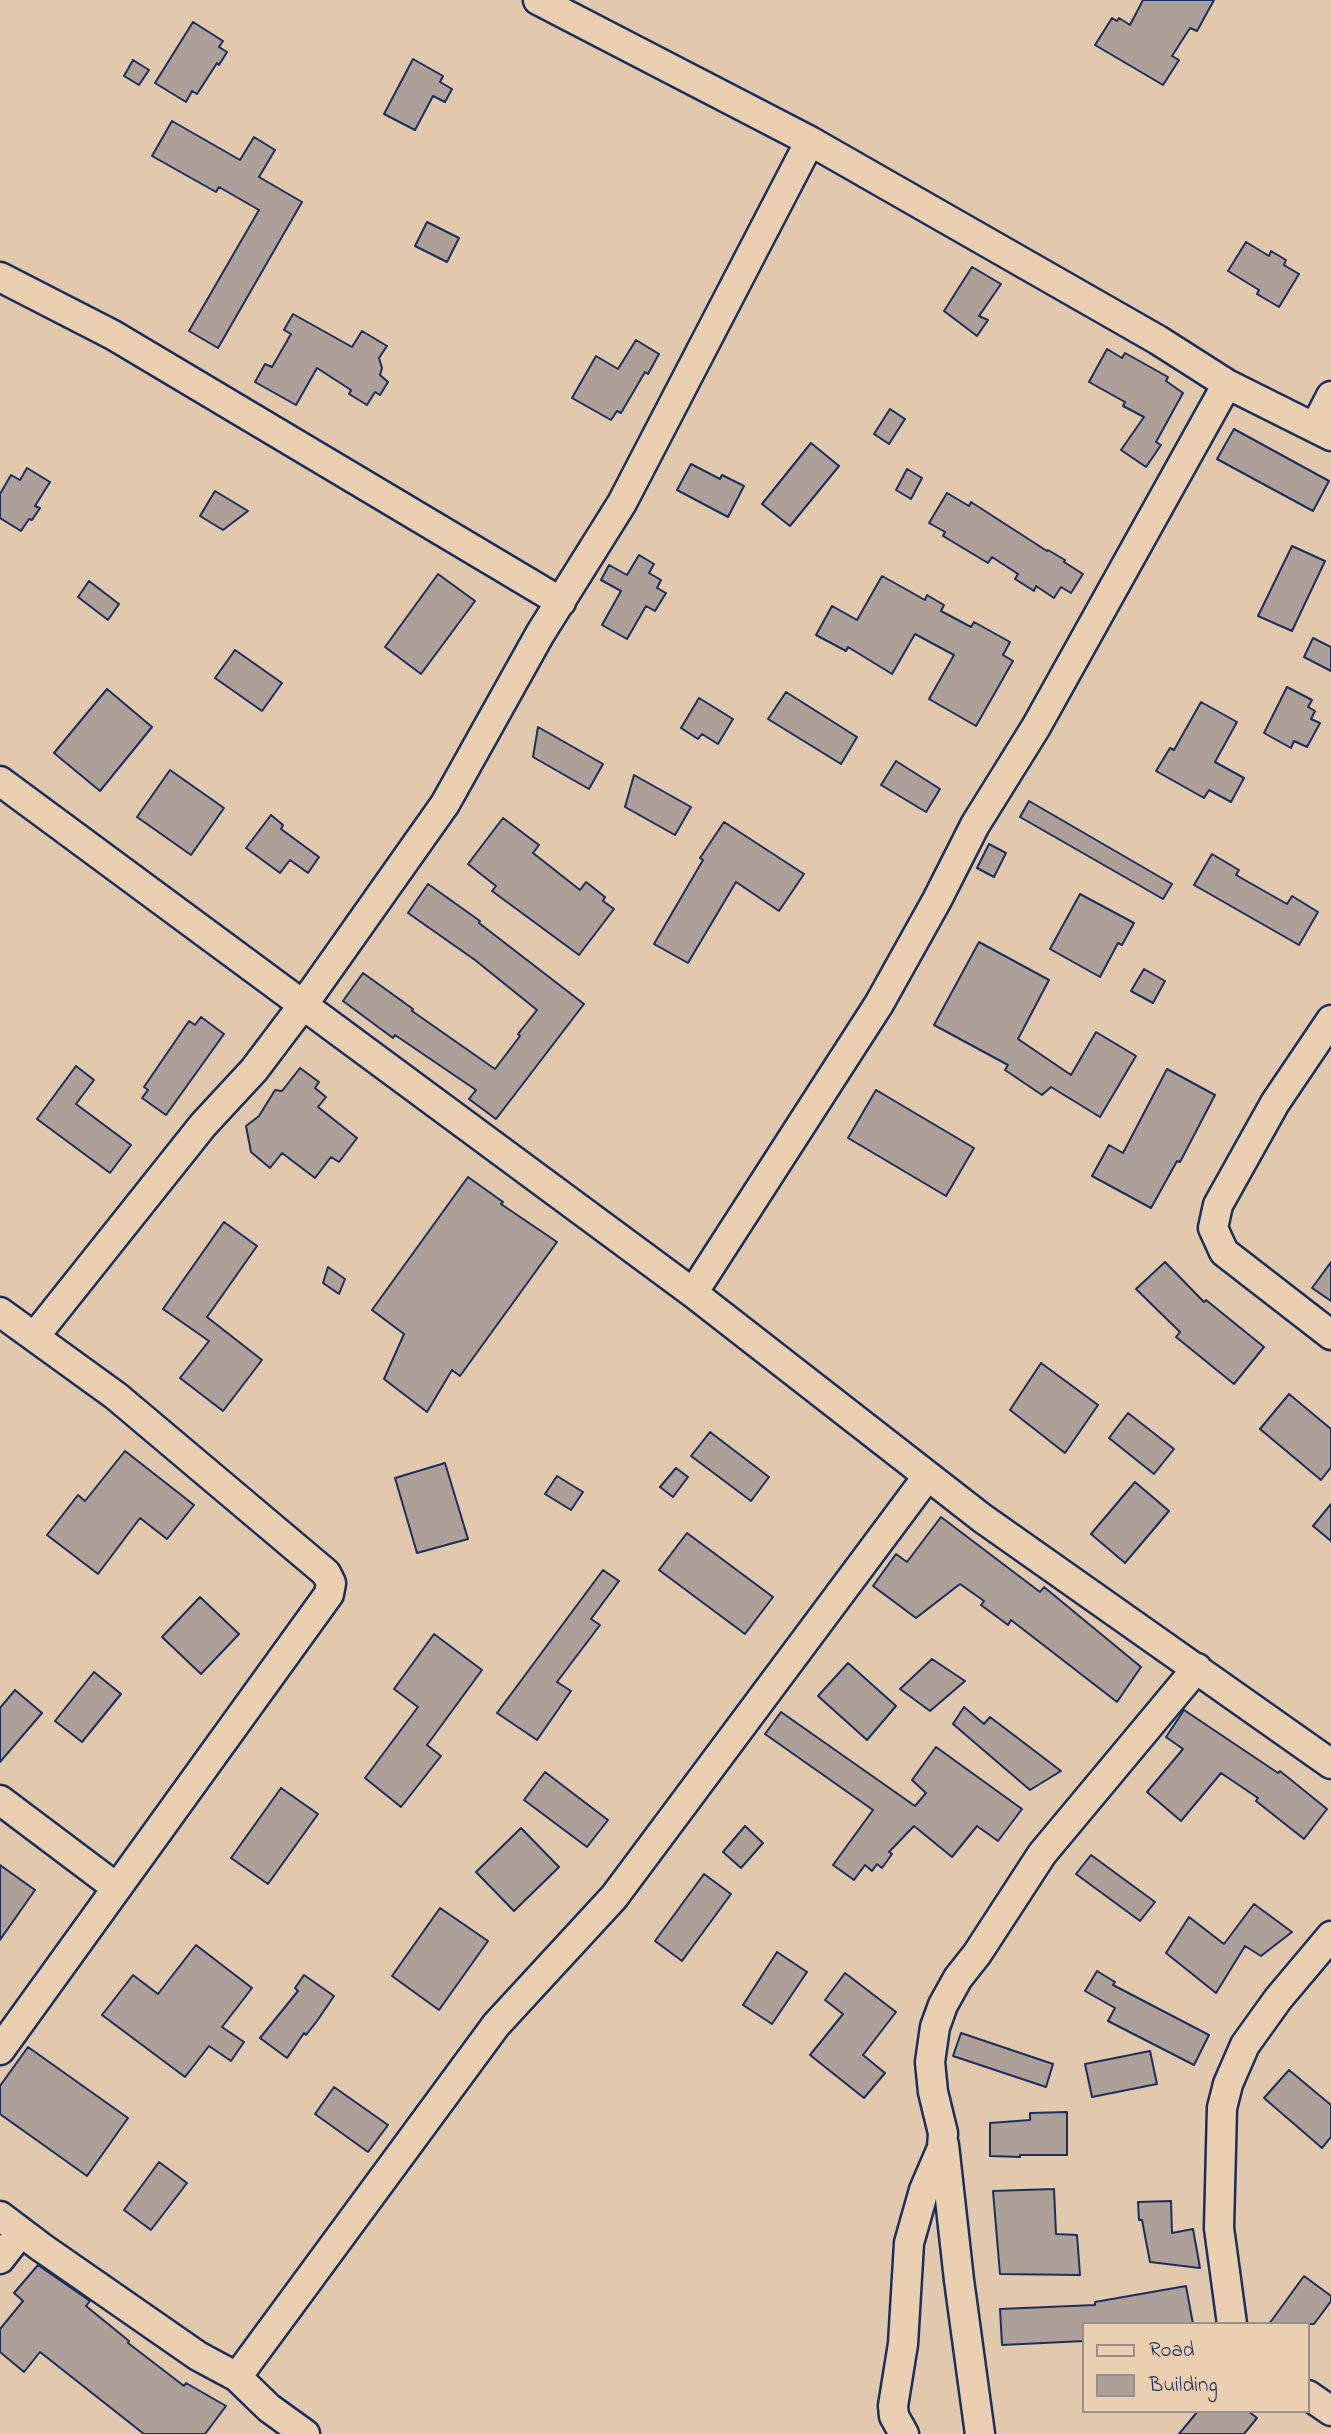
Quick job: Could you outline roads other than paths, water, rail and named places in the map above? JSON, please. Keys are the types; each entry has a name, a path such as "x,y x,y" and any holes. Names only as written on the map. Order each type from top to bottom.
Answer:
{"street":[{"path":"538,0 810,142 1146,333 1212,372 1227,384 1323,432 1331,396"},
{"path":"35,1335 203,1125 254,1070 445,804 540,634 622,503 810,142"},
{"path":"0,277 113,335 561,602"},
{"path":"693,1293 879,1004 975,825 1036,727 1227,384"},
{"path":"0,781 693,1293 982,1518 1331,1764"},
{"path":"1331,1020 1275,1103 1218,1205 1213,1228 1224,1252 1331,1335"},
{"path":"0,1312 116,1396 326,1573 331,1583 329,1594 0,2050"},
{"path":"237,2377 496,2025 614,1897 927,1477"},
{"path":"980,2434 943,2133 933,2092 930,2062 934,2027 958,1978 1042,1854 1197,1668"},
{"path":"0,1800 117,1888"},
{"path":"1231,2322 1219,2228 1222,2108 1228,2084 1245,2045 1278,1998 1331,1936"},
{"path":"904,2434 894,2416 893,2406 903,2344 909,2243 924,2190 942,2148 943,2133"},
{"path":"0,2259 10,2224 198,2356 237,2377 269,2407 305,2434"},
{"path":"1310,2396 1331,2411"}]}
